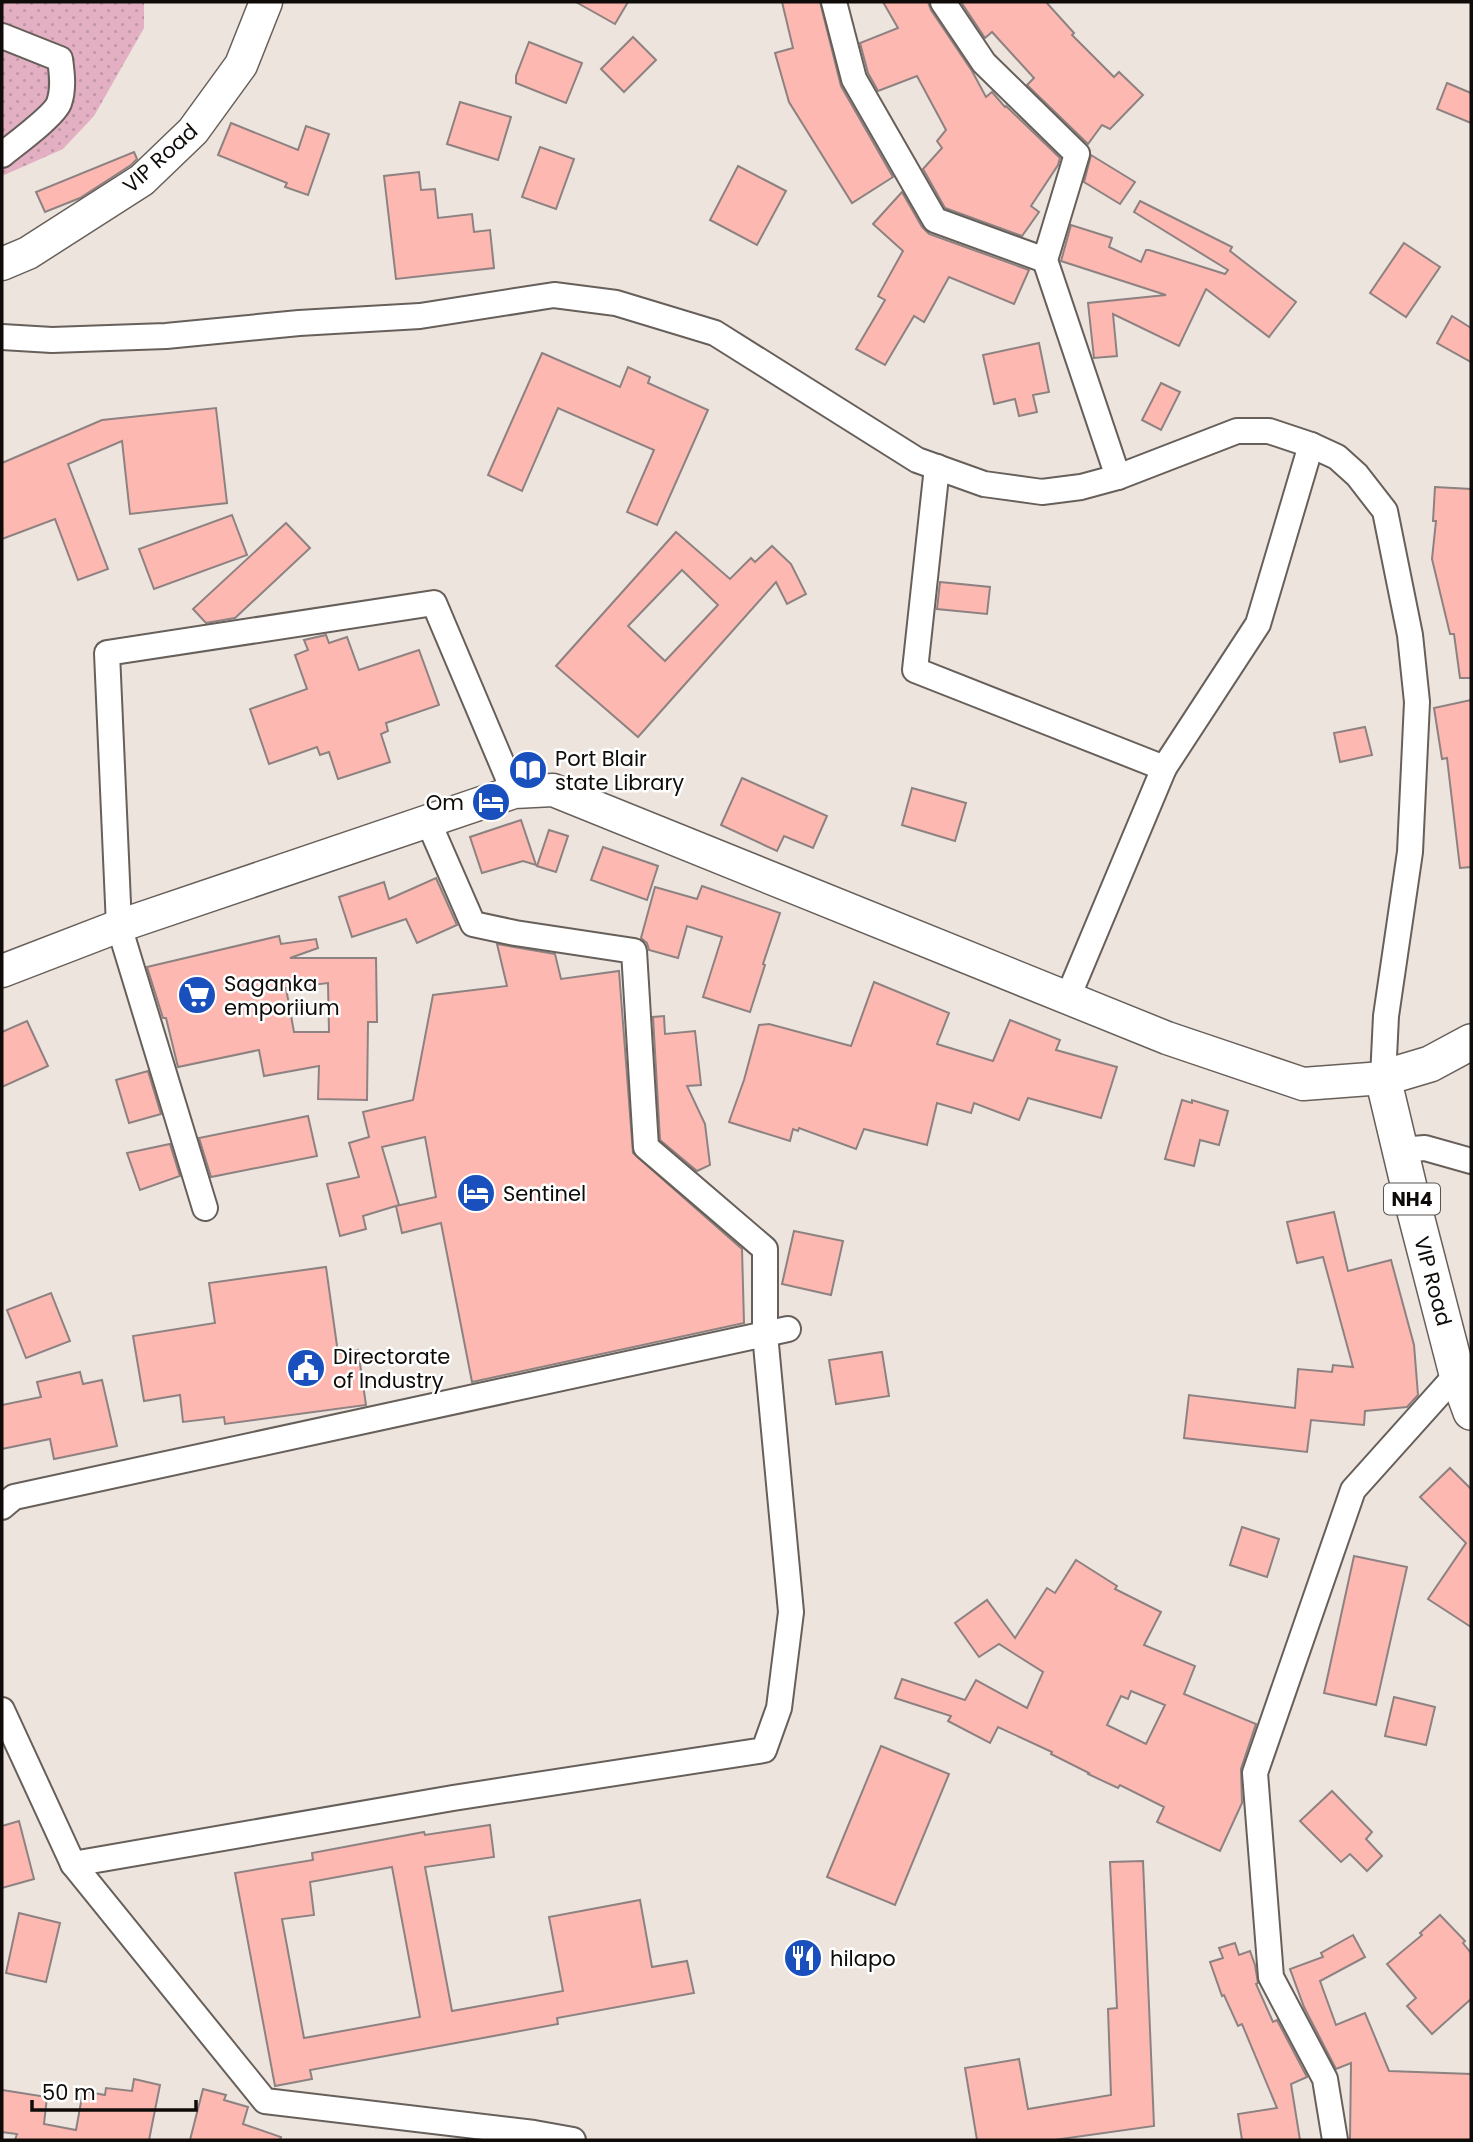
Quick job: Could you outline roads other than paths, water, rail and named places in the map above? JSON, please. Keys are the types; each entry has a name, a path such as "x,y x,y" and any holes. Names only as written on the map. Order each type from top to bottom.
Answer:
{"highway":[{"path":"1383,1078 1430,1064 1471,1042"},
{"name":"VIP Road","path":"1383,1078 1457,1374 1471,1412"}],"main road":[{"name":"VIP Road","path":"2,264 28,253 142,180 193,131 241,65 266,2"},
{"path":"2,971 119,926 514,792 553,790 1167,1038 1303,1084 1383,1078"}],"street":[{"path":"834,2 854,79 935,219 1045,260"},
{"path":"943,2 984,63 1077,154 1045,260 1118,477"},
{"path":"2,36 61,59 62,80 59,105 2,155"},
{"path":"2,337 52,340 166,336 299,323 420,316 554,295 615,303 715,333 917,460 984,484 1042,492 1081,486 1118,477 1237,431 1269,431 1337,457 1357,475 1385,511 1410,635 1417,702 1410,852 1386,1016 1383,1078"},
{"path":"1068,998 1164,768 1258,624 1311,445"},
{"path":"937,467 915,670 1164,768"},
{"path":"205,1208 119,926 107,653 434,603 514,792"},
{"path":"73,1864 453,1798 764,1750 779,1708 791,1612 777,1331 765,1249 646,1147 634,951 473,925 428,821"},
{"path":"1400,1150 1425,1148 1471,1161"},
{"path":"2,1507 14,1497 777,1331"},
{"path":"1335,2140 1325,2079 1271,1977 1255,1773 1353,1490 1457,1374"},
{"path":"2,1710 73,1864 265,2101 573,2140"}],"place":[{"name":"Port Blair state Library","path":"528,770"},
{"name":"Om","path":"491,802"},
{"name":"Saganka emporiium","path":"197,995"},
{"name":"Sentinel","path":"476,1193"},
{"name":"Directorate of Industry","path":"306,1368"},
{"name":"hilapo","path":"803,1958"}]}
